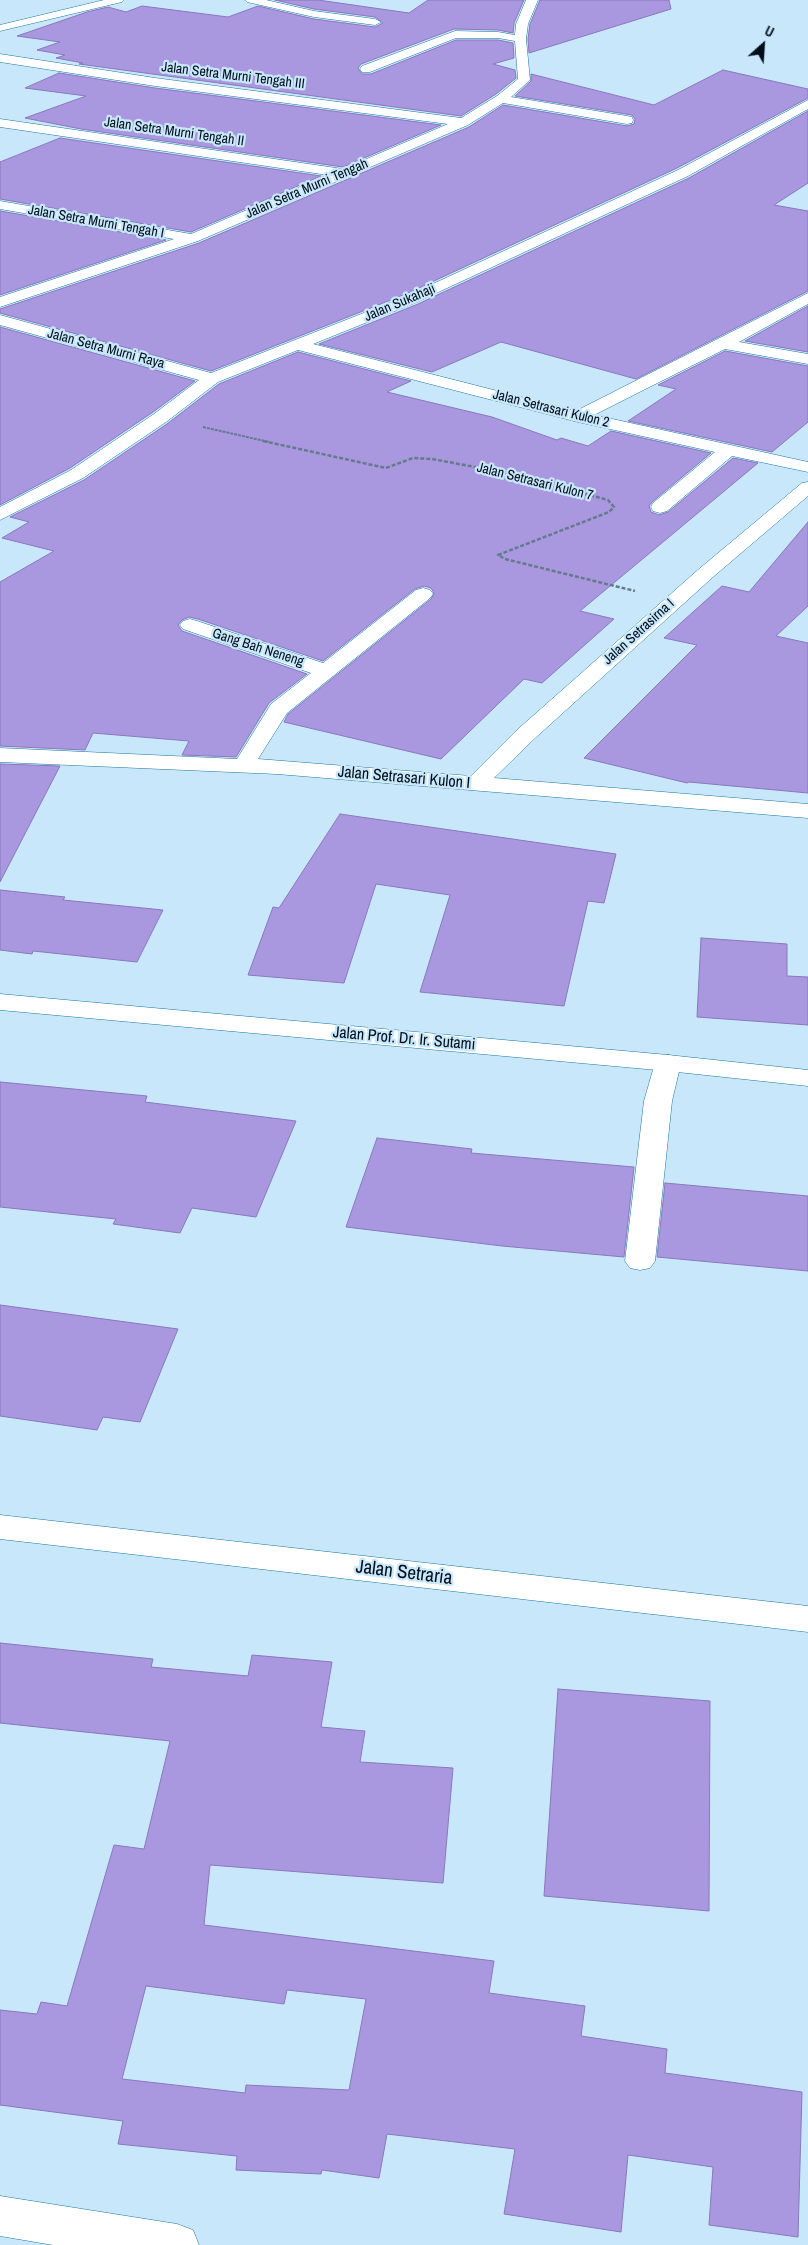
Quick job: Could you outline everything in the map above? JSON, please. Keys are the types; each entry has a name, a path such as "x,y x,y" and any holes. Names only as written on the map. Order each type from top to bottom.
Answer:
{"street":[{"path":"0,28 118,0"},
{"path":"252,0 314,14 375,22"},
{"name":"Jalan Setra Murni Tengah","path":"0,302 193,238 462,122 501,99 524,80 525,72 520,39 522,24 532,0"},
{"path":"366,68 455,34 498,35 520,39"},
{"name":"Jalan Setra Murni Tengah III","path":"0,58 155,82 462,122"},
{"path":"501,99 627,120"},
{"name":"Jalan Sukahaji","path":"0,514 77,474 160,418 212,378 412,299 674,177 808,104"},
{"name":"Jalan Setra Murni Tengah II","path":"0,122 344,173"},
{"name":"Jalan Setra Murni Tengah I","path":"0,205 193,238"},
{"path":"578,417 723,344 808,298"},
{"name":"Jalan Setra Murni Raya","path":"0,320 212,378"},
{"name":"Jalan Setrasari Kulon 2","path":"296,344 578,417 808,467"},
{"path":"723,344 808,359"},
{"path":"660,507 728,450"},
{"name":"Jalan Setrasirna I","path":"476,784 525,735 675,601 808,487"},
{"name":"Gang Bah Neneng","path":"243,766 279,709 423,594"},
{"name":"Gang Bah Neneng","path":"190,625 326,670"},
{"name":"Jalan Setrasari Kulon I","path":"0,755 243,766 808,810"},
{"name":"Jalan Prof. Dr. Ir. Sutami","path":"0,1002 668,1063 808,1078"},
{"path":"640,1261 658,1100 668,1063"},
{"name":"Jalan Setraria","path":"0,1527 808,1619"},
{"path":"0,2216 177,2245"}],"path":[{"name":"Jalan Setrasari Kulon 7","path":"160,418 386,468 413,458 432,459 502,472 608,500 614,507 609,512 498,555 505,559 675,601"}],"building":[{"path":"275,0 318,0 409,13 428,0 524,0 514,23 513,33 498,30 454,29 361,64 358,68 362,74 371,74 456,40 498,40 513,43 514,58 493,64 515,70 516,78 496,94 461,116 79,64 83,63 56,58 65,55 37,50 60,42 17,36 87,12 108,7 126,12 142,6 228,17 258,6 314,19 375,27 383,23 375,17 314,9"},
{"path":"540,0 669,0 671,9 529,53 530,24"},
{"path":"723,70 808,89 808,98 677,168 406,294 211,371 0,313 0,309 199,243 469,127 503,105 627,126 634,124 635,119 632,115 515,96 531,81 531,74 654,105"},
{"path":"59,73 155,88 441,125 343,167 81,129 25,118 86,96 25,88"},
{"path":"808,111 808,183 774,205 808,211 808,291 636,379 501,342 432,372 319,344 418,304 689,178"},
{"path":"60,138 321,176 191,232 0,199 0,162"},
{"path":"0,211 166,240 0,295"},
{"path":"808,306 808,352 745,341"},
{"path":"0,327 195,381 70,468 0,505"},
{"path":"725,351 808,366 808,422 772,452 628,421 676,389 658,385"},
{"path":"298,352 411,381 387,392 492,417 557,440 561,438 588,446 611,431 711,453 652,502 649,506 651,512 659,515 668,512 733,458 758,463 580,611 614,619 542,683 524,679 441,759 284,722 288,714 431,599 434,593 431,588 424,586 415,589 323,661 198,619 189,617 182,620 178,625 182,631 307,674 269,703 236,757 182,755 189,741 93,733 85,750 0,746 0,582 54,551 2,538 29,522 10,517 84,480 167,424 219,384"},
{"path":"808,522 808,606 776,636 808,643 808,793 687,783 584,758 697,645 664,638 722,586 749,592"},
{"path":"0,764 60,766 0,882"},
{"path":"340,814 616,854 604,903 588,901 564,1006 420,992 450,895 376,884 344,983 248,975 273,907 279,908"},
{"path":"0,890 65,897 63,900 163,910 137,962 33,951 32,954 0,950"},
{"path":"701,938 787,944 787,976 808,977 808,1025 697,1017"},
{"path":"0,1082 147,1096 145,1102 296,1121 256,1217 192,1208 180,1233 113,1224 116,1219 0,1207"},
{"path":"377,1138 472,1149 471,1153 634,1167 624,1257 502,1246 346,1227"},
{"path":"665,1183 808,1196 808,1271 657,1257"},
{"path":"0,1305 178,1329 140,1422 103,1417 97,1430 0,1416"},
{"path":"0,1643 153,1659 151,1667 248,1676 252,1655 332,1662 321,1727 365,1731 360,1762 453,1768 443,1883 210,1865 204,1925 494,1961 489,1993 585,2006 581,2036 667,2049 665,2073 802,2092 798,2237 709,2225 713,2167 628,2155 621,2232 504,2214 515,2149 387,2134 379,2178 322,2170 321,2174 236,2170 237,2156 118,2144 123,2121 0,2105 0,2010 37,2014 41,2002 67,2006 114,1845 144,1849 170,1741 0,1723","holes":["146,1986 284,2004 287,1990 366,1999 349,2090 246,2085 245,2093 122,2079"]},
{"path":"558,1689 710,1701 709,1911 544,1896"}]}
